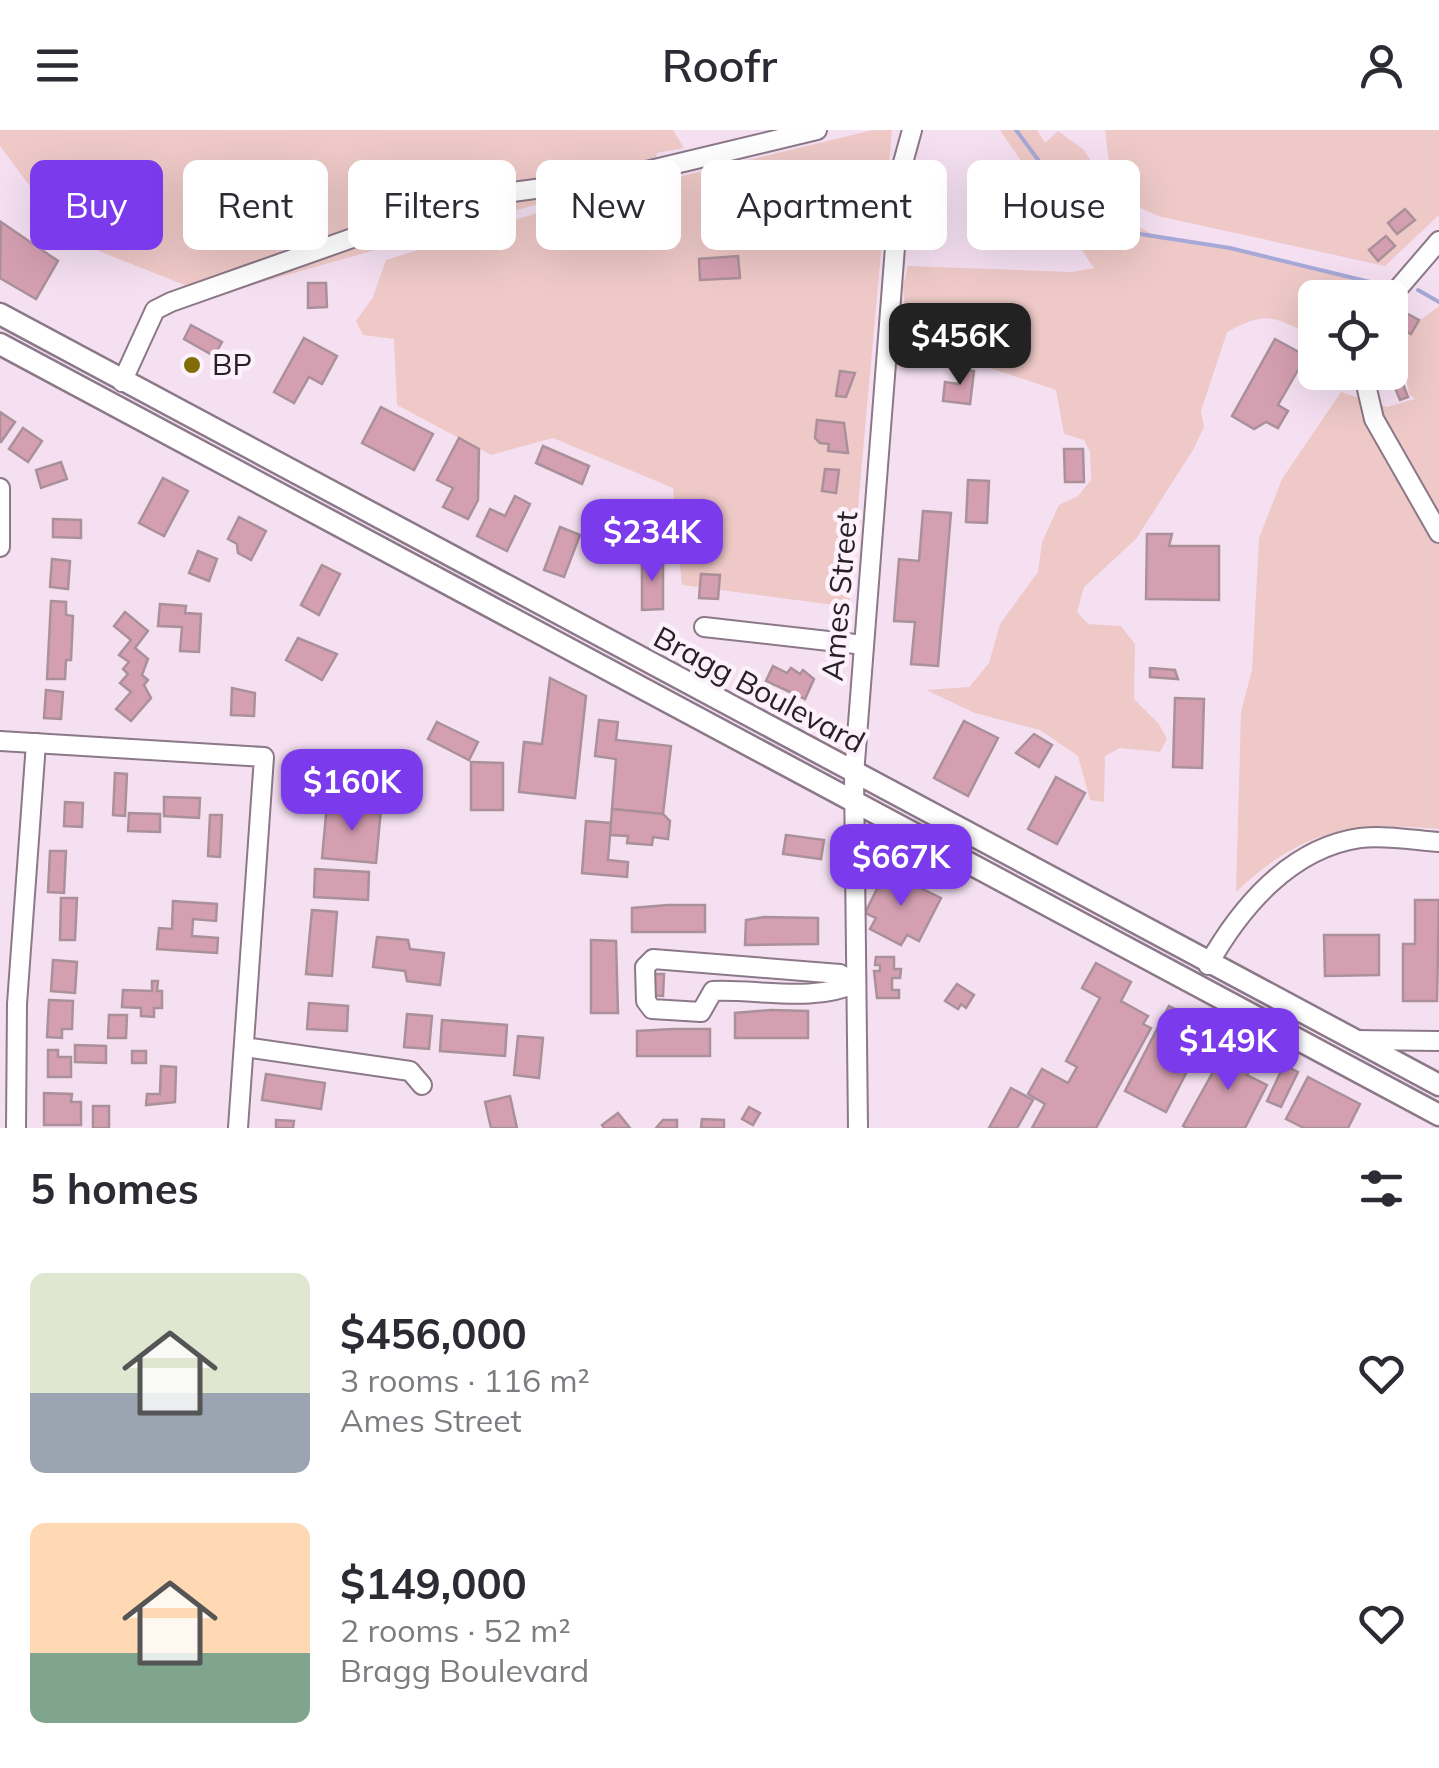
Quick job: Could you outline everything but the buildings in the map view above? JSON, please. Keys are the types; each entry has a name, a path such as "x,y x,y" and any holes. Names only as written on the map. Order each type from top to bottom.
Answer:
{"main road":[{"name":"Bragg Boulevard","path":"0,314 1439,1086"},
{"name":"Bragg Boulevard","path":"0,344 1439,1115"},
{"path":"103,399 132,400 235,454 254,453"}],"street":[{"path":"122,382 155,310 171,302 429,211 498,194 617,178 817,130"},
{"name":"Ames Street","path":"858,1128 854,775 901,170 912,130"},
{"path":"1405,280 1439,240"},
{"path":"1367,390 1374,419 1439,533"},
{"path":"0,488 0,547"},
{"path":"704,626 864,646"},
{"path":"0,741 264,757 238,1128"},
{"path":"16,1128 8,1010 36,743"},
{"path":"1208,965 1236,917 1260,890 1324,851 1360,838 1439,842"},
{"path":"653,959 840,974 856,983 840,990 813,992 713,992 701,1012 652,1008 646,1001 645,967 653,959"},
{"path":"1348,1040 1439,1042"},
{"path":"244,1047 410,1071 422,1084"}],"shaded area":[{"path":"0,130 673,130 684,148 657,153 655,160 536,160 536,205 516,210 516,160 348,160 348,250 375,250 212,296 97,250 163,250 163,160 30,160 30,186 0,146"},
{"path":"873,130 892,130 889,160 748,160"},
{"path":"1000,130 1037,130 1045,143 1058,131 1083,149 1090,160 1020,160"},
{"path":"1105,130 1439,130 1439,215 1385,266 1158,216 1140,208 1140,160 1109,160"},
{"path":"701,171 701,250 881,250 849,607 682,585 673,488 553,438 491,455 397,405 394,339 363,335 356,321 373,297 386,260 418,250 516,250 516,220 536,213 536,250 681,250 681,176"},
{"path":"1140,227 1154,236 1243,251 1362,280 1298,280 1298,328 1264,318 1227,332 1201,411 1204,427 1193,450 1136,539 1084,587 1077,612 1088,624 1121,626 1135,644 1134,699 1159,724 1167,739 1160,752 1120,748 1105,756 1104,802 1090,800 1078,756 1040,730 975,713 926,690 969,687 989,663 1000,624 1038,572 1042,542 1059,505 1078,496 1091,480 1090,452 1084,440 1064,434 1056,390 961,358 906,321 903,287 908,266 1072,272 1094,268 1082,250 1140,250"},
{"path":"1439,306 1439,829 1380,827 1330,834 1283,854 1236,892 1241,712 1252,670 1259,538 1282,479 1341,392 1387,407 1415,399 1408,388 1408,329"}],"waterway":[{"path":"1016,130 1068,200 1095,217 1140,234 1230,248 1362,280"},
{"path":"1418,290 1439,302"}],"place":[{"name":"BP","path":"192,365"}]}
